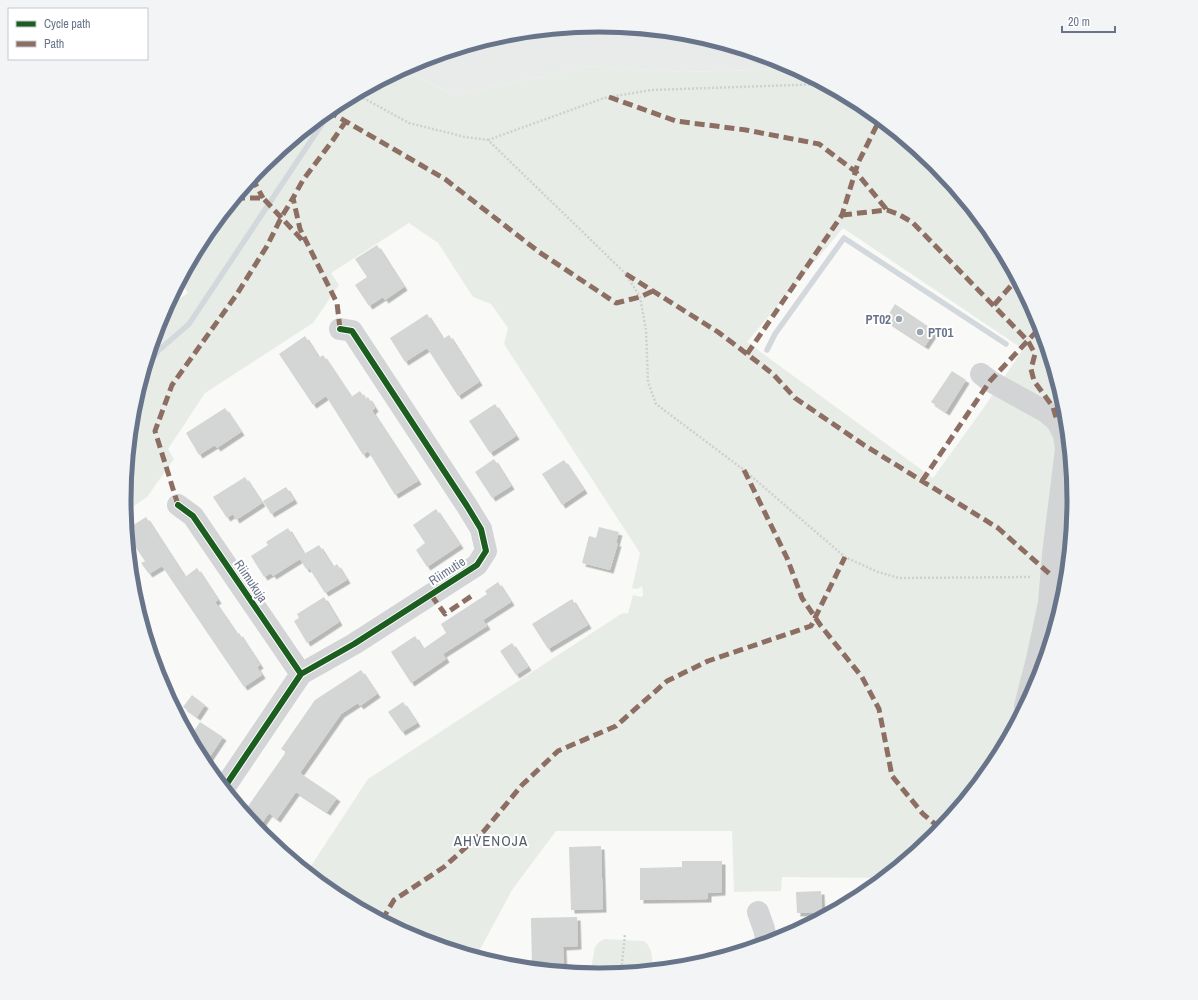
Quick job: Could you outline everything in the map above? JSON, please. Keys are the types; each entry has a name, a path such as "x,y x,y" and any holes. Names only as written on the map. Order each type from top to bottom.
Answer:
{"street":[{"name":"Riimutie","path":"227,784 301,674 354,644 477,564 486,551 481,530 421,435 352,331 340,329"},
{"path":"981,374 990,381 1046,412 1057,421 1062,430"},
{"path":"1034,672 1049,603 1053,554 1065,458"},
{"name":"Riimukuja","path":"178,505 192,516 301,674"},
{"path":"758,912 766,937"}],"path":[{"path":"362,97 409,123 464,137 488,140 604,98 651,90 814,84"},
{"path":"488,140 626,274 640,297 646,330 648,382 656,404 744,470 845,557 878,572 899,578 1052,576"},
{"path":"622,967 625,934"}],"shaded area":[{"path":"568,33 630,33 690,41 749,57 781,69 681,72 592,66 454,95 409,73 449,57 478,48 538,36"},
{"path":"592,66 681,72 781,69 806,80 859,111 908,148 951,191 970,215 988,240 1019,293 1042,350 1051,379 1063,439 1066,469 1066,531 1058,591 1051,621 1031,679 1019,707 988,760 951,809 930,831 908,852 874,878 782,877 781,891 734,892 732,831 556,831 512,890 479,952 449,943 392,920 339,889 310,868 368,779 621,614 628,613 633,595 642,597 642,586 637,589 632,588 640,553 504,344 508,328 491,304 473,297 438,243 409,223 331,273 339,285 313,323 205,393 168,449 174,459 147,497 131,508 132,469 140,409 147,379 167,321 175,302 188,293 183,286 210,240 247,191 268,169 290,148 339,111 392,80 409,73 454,95","holes":["843,228 1023,349 985,406 933,478 747,342"]},
{"path":"605,939 644,941 651,950 653,965 591,968 595,947 599,942"}],"building":[{"path":"377,245 404,287 385,300 383,297 369,306 355,285 367,277 355,259"},
{"path":"895,304 935,331 925,346 885,320"},
{"path":"427,314 443,339 449,335 479,382 458,396 427,348 405,362 390,338"},
{"path":"305,336 319,358 323,355 351,397 360,391 365,399 368,397 375,408 372,411 418,481 395,495 368,451 363,455 326,396 313,405 279,354"},
{"path":"952,371 966,380 946,412 931,402"},
{"path":"495,404 516,436 490,453 469,421"},
{"path":"225,408 241,432 217,448 215,445 199,455 186,433"},
{"path":"494,459 511,486 492,498 475,472"},
{"path":"564,460 584,490 562,505 542,474"},
{"path":"245,477 262,503 236,520 233,514 227,518 213,497"},
{"path":"286,487 294,500 271,514 263,501"},
{"path":"436,509 460,545 427,567 416,550 425,543 413,525"},
{"path":"146,517 185,577 197,568 218,600 215,602 237,634 239,633 260,665 257,667 262,675 244,687 162,566 149,574 141,563 145,561 133,544 132,526"},
{"path":"599,527 619,532 616,543 618,543 610,570 582,563 589,536 596,538"},
{"path":"288,528 304,554 319,545 333,567 337,564 347,580 325,593 309,568 306,569 300,559 273,576 271,573 264,577 251,556 268,545 266,542"},
{"path":"498,582 511,602 483,620 487,626 443,654 446,659 411,683 391,652 415,636 423,649 446,633 441,624 487,594 485,591"},
{"path":"324,597 339,622 307,643 294,621 299,618 297,614"},
{"path":"572,599 588,625 548,649 532,624"},
{"path":"512,643 528,667 516,675 500,651"},
{"path":"361,670 377,694 360,706 358,703 341,714 300,773 337,798 327,812 296,792 277,819 269,813 261,824 247,808 286,752 281,749 315,700"},
{"path":"192,695 205,705 197,717 183,707"},
{"path":"403,702 417,723 402,732 388,712"},
{"path":"200,722 223,737 209,758 193,732"},
{"path":"601,846 603,909 571,910 569,847"},
{"path":"682,861 722,861 722,892 708,893 708,899 640,900 640,868 682,867"},
{"path":"821,891 822,911 797,913 796,892"},
{"path":"577,917 578,946 563,947 564,967 532,963 531,918"}],"waterway":[{"path":"154,357 158,351 189,324 323,123"},
{"path":"767,350 775,334 844,238 1006,344"}],"marked path":[{"path":"609,97 676,121 746,130 819,144 856,172 887,210"},
{"path":"334,115 445,179 539,252 616,303 640,297 653,291"},
{"path":"340,329 337,303 300,229 293,198 303,180 346,121"},
{"path":"747,354 842,215 858,163 877,124"},
{"path":"255,183 263,198"},
{"path":"241,198 263,198 304,242"},
{"path":"178,505 155,431 172,385 237,294 267,246 293,198"},
{"path":"842,215 887,210 912,222 1028,341 1035,354 1031,369 1034,381 1053,407 1057,421"},
{"path":"626,274 718,332 773,374 795,398 864,445 998,528 1052,576"},
{"path":"994,305 1013,283"},
{"path":"922,481 990,381 1035,333"},
{"path":"744,470 787,558 802,598 821,626 862,677 879,709 892,776 923,814 936,825"},
{"path":"384,916 394,900 444,867 484,831 522,785 558,751 616,726 667,681 708,661 811,626 845,557"},
{"path":"431,595 445,614 473,595"}],"cycle path":[{"path":"227,784 301,674 354,644 477,565 486,551 481,529 467,506 352,331 340,329"},
{"path":"178,505 193,516 301,674"}],"place":[{"name":"PT02","path":"899,319"},
{"name":"PT01","path":"920,332"}],"district":[{"name":"AHVENOJA","path":"491,840"}]}
